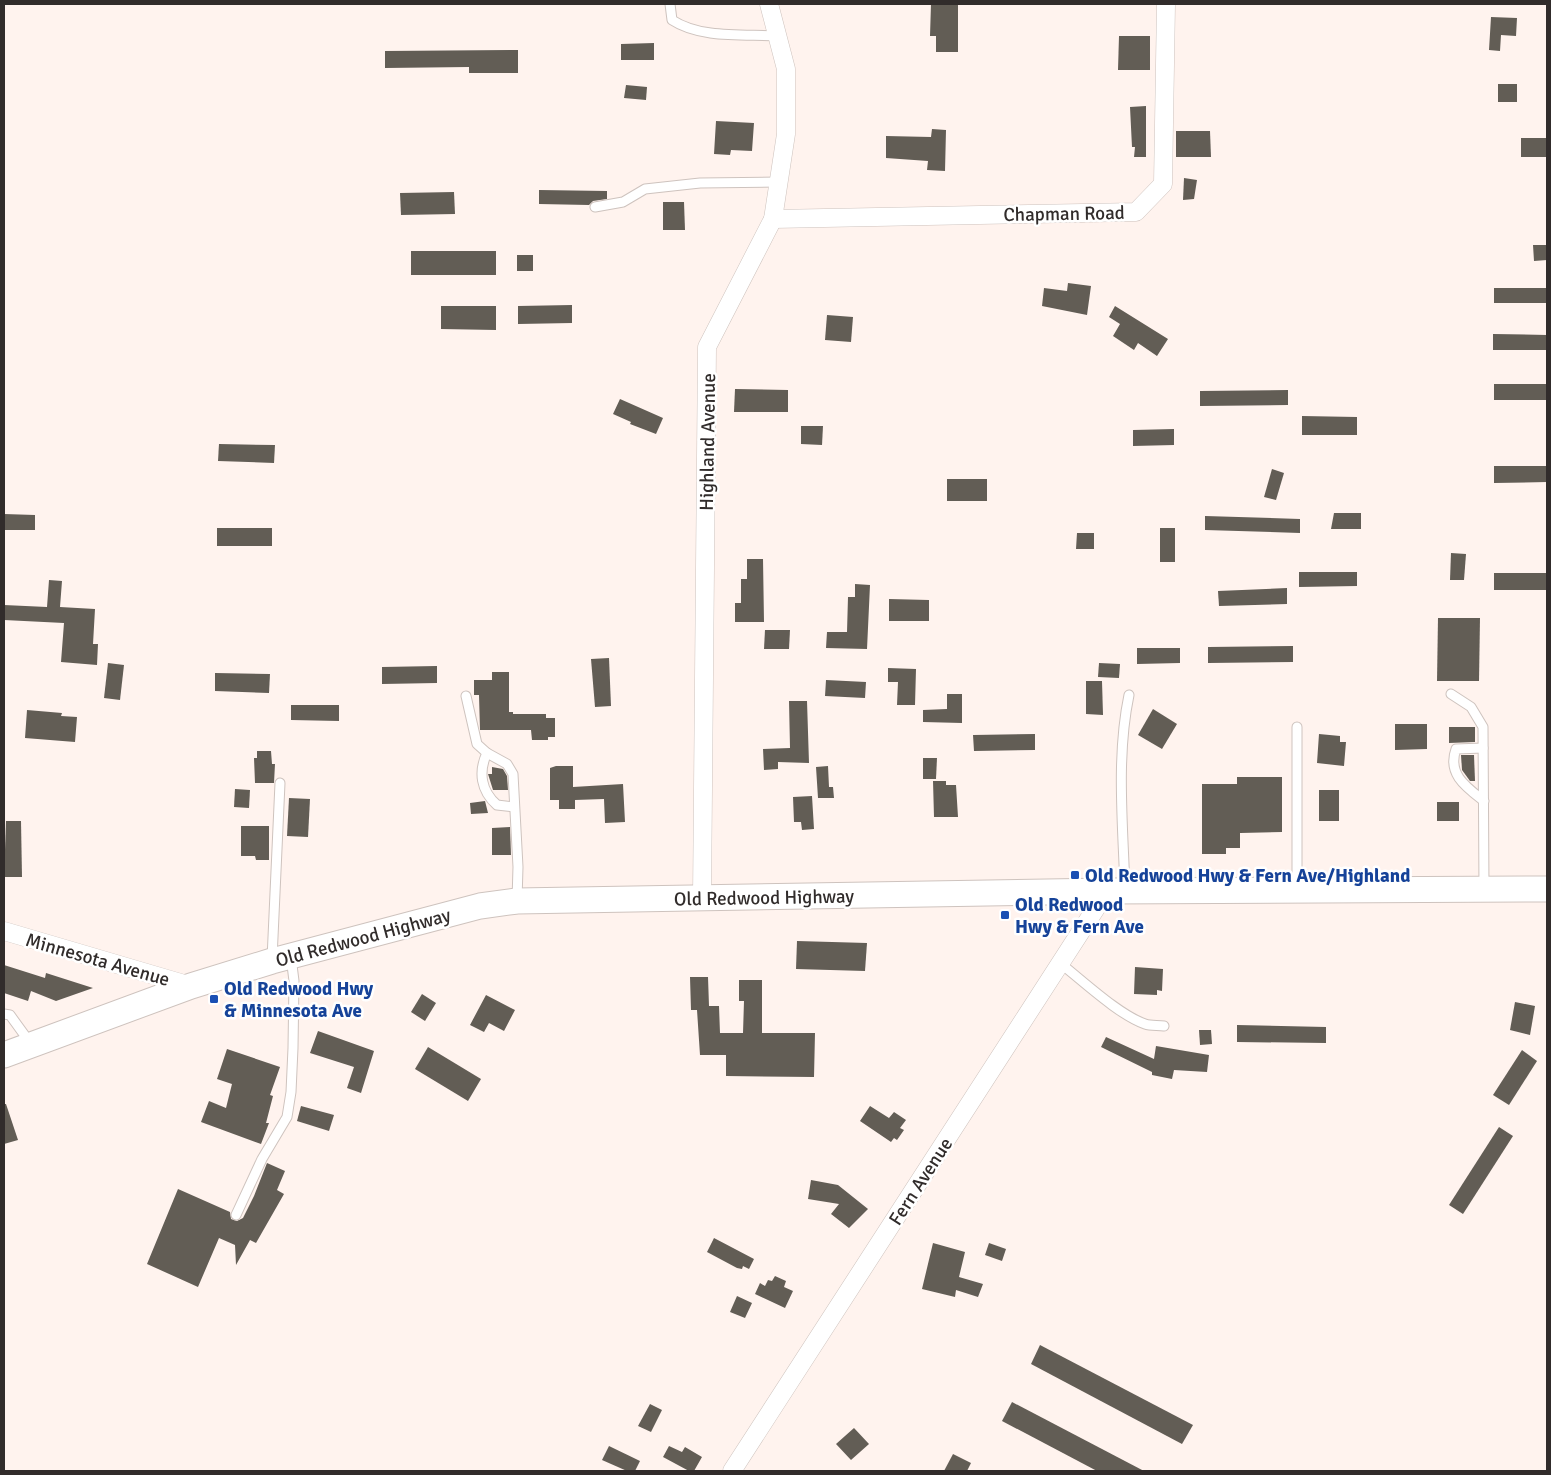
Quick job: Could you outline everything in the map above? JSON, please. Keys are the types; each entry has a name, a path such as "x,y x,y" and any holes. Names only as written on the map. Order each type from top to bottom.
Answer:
{"main road":[{"name":"Old Redwood Highway","path":"4,1055 191,986 282,959 480,906 517,900 702,899 1116,891 1547,889"}],"street":[{"name":"Highland Avenue","path":"702,899 707,348 772,220 786,134 786,69 770,4"},
{"name":"Chapman Road","path":"772,220 1136,212 1163,184 1166,4"},
{"name":"Fern Avenue","path":"732,1471 1060,963 1116,891"},
{"name":"Minnesota Avenue","path":"4,931 191,986"}],"lane":[{"path":"670,4 672,20 683,27 721,34 778,36"},
{"path":"595,206 624,202 645,189 700,183 778,182"},
{"path":"1450,694 1471,707 1483,727 1484,889"},
{"path":"1116,891 1125,716 1130,695"},
{"path":"466,696 477,744 507,764 513,774 518,867 517,900"},
{"path":"1297,727 1298,891"},
{"path":"1483,748 1460,748 1456,749 1454,754 1455,773 1459,780 1484,800"},
{"path":"488,753 482,771 484,788 498,805 514,808"},
{"path":"236,1215 262,1159 287,1117 291,1092 294,981 282,959 280,783"},
{"path":"1060,963 1111,1004 1145,1024 1164,1026"},
{"path":"4,1014 10,1015 31,1045"}],"building":[{"path":"931,4 958,4 958,52 936,52 936,36 930,36"},
{"path":"1491,17 1517,18 1516,36 1501,35 1500,51 1489,50"},
{"path":"1119,36 1150,36 1150,70 1118,70"},
{"path":"654,43 654,60 621,60 621,44"},
{"path":"518,50 518,73 469,73 469,67 385,68 385,51"},
{"path":"1498,84 1517,84 1517,102 1498,102"},
{"path":"626,85 647,87 646,100 624,98"},
{"path":"1146,106 1146,157 1134,157 1135,147 1132,147 1130,107"},
{"path":"716,121 754,123 752,151 731,150 730,155 714,154"},
{"path":"932,129 946,130 945,171 927,170 928,161 886,158 886,136 931,137"},
{"path":"1176,131 1210,131 1211,157 1176,157"},
{"path":"1521,138 1547,138 1547,157 1521,157"},
{"path":"1184,178 1197,180 1194,199 1183,200"},
{"path":"539,190 607,191 607,199 593,201 589,205 539,204"},
{"path":"454,192 455,214 401,215 400,193"},
{"path":"663,202 684,202 685,230 663,230"},
{"path":"1533,245 1547,245 1547,260 1534,261"},
{"path":"411,251 496,251 496,275 411,275"},
{"path":"517,255 533,255 533,271 517,271"},
{"path":"1068,283 1091,286 1087,315 1042,306 1044,288 1067,291"},
{"path":"1494,288 1547,288 1547,303 1494,303"},
{"path":"572,305 572,323 518,324 518,306"},
{"path":"441,306 496,306 496,330 441,329"},
{"path":"1115,306 1168,339 1157,356 1138,343 1134,350 1113,336 1120,324 1109,317"},
{"path":"827,315 853,317 851,342 825,340"},
{"path":"1493,334 1547,335 1547,350 1493,350"},
{"path":"1494,384 1547,384 1547,400 1494,400"},
{"path":"735,389 788,390 788,412 734,412"},
{"path":"1288,390 1288,405 1200,406 1200,391"},
{"path":"620,399 663,418 656,434 630,424 631,422 613,414"},
{"path":"1302,416 1357,417 1357,435 1302,435"},
{"path":"801,426 823,426 822,445 801,444"},
{"path":"1174,429 1174,445 1133,446 1133,430"},
{"path":"219,444 275,445 274,463 218,461"},
{"path":"1494,466 1547,466 1547,482 1494,483"},
{"path":"1272,469 1284,473 1276,500 1264,497"},
{"path":"947,479 987,479 987,501 947,501"},
{"path":"1334,513 1361,513 1361,529 1331,529"},
{"path":"4,514 35,515 35,530 4,530"},
{"path":"1205,516 1300,519 1300,533 1205,530"},
{"path":"217,528 272,528 272,546 217,546"},
{"path":"1160,528 1175,528 1175,562 1160,562"},
{"path":"1077,533 1094,533 1094,549 1076,549"},
{"path":"1451,553 1466,554 1464,580 1450,580"},
{"path":"747,559 763,559 764,622 735,622 735,603 741,603 741,579 747,579"},
{"path":"1299,572 1357,572 1357,586 1299,587"},
{"path":"1494,573 1547,573 1547,590 1494,590"},
{"path":"49,580 62,581 60,607 95,609 93,644 98,644 97,665 61,662 64,623 4,620 4,605 47,607"},
{"path":"855,584 870,585 867,649 826,648 827,632 847,632 848,597 855,597"},
{"path":"1287,588 1287,604 1219,606 1218,591"},
{"path":"889,599 929,600 929,621 889,621"},
{"path":"1438,618 1480,618 1479,681 1437,681"},
{"path":"765,630 790,630 789,649 764,649"},
{"path":"1293,646 1293,662 1208,663 1208,647"},
{"path":"1137,648 1180,648 1180,663 1137,664"},
{"path":"609,658 611,706 595,707 591,659"},
{"path":"108,663 124,665 120,700 104,698"},
{"path":"1099,663 1120,664 1119,678 1098,677"},
{"path":"437,666 437,683 382,684 382,667"},
{"path":"888,668 916,669 915,705 897,705 898,682 888,682"},
{"path":"492,672 509,672 509,712 513,712 513,714 546,714 546,718 555,718 555,737 548,737 548,740 532,740 531,730 480,730 479,695 474,695 474,680 492,680"},
{"path":"215,673 270,674 269,693 215,691"},
{"path":"826,680 866,682 865,698 825,696"},
{"path":"1086,681 1102,681 1103,715 1086,714"},
{"path":"947,694 962,694 962,723 923,722 923,710 947,709"},
{"path":"789,701 807,701 809,763 778,762 778,769 764,770 763,749 790,748"},
{"path":"291,705 339,705 339,721 291,720"},
{"path":"1153,709 1177,724 1162,749 1138,735"},
{"path":"27,710 62,713 61,716 77,717 75,742 25,738"},
{"path":"1395,724 1427,724 1427,749 1395,750"},
{"path":"1449,727 1475,727 1475,742 1449,743"},
{"path":"1035,734 1035,750 974,751 973,735"},
{"path":"1319,734 1340,736 1340,742 1346,742 1344,766 1317,763"},
{"path":"257,751 271,751 272,764 275,764 274,783 255,783 254,758 257,758"},
{"path":"1461,755 1474,755 1475,781 1470,781 1462,770"},
{"path":"923,758 937,758 936,779 923,779"},
{"path":"573,766 573,787 623,784 625,822 605,823 604,799 575,800 575,809 559,809 559,800 550,800 550,768"},
{"path":"828,766 829,787 833,787 834,798 818,798 816,767"},
{"path":"492,767 503,769 507,776 508,790 493,790 488,774 492,774"},
{"path":"1237,777 1282,777 1282,832 1240,833 1240,848 1226,848 1226,854 1202,854 1202,784 1237,784"},
{"path":"933,781 946,781 946,785 956,785 958,817 934,817"},
{"path":"235,789 250,790 249,808 234,807"},
{"path":"1319,790 1339,790 1339,821 1319,821"},
{"path":"812,796 814,829 802,830 801,822 794,822 793,797"},
{"path":"289,798 310,799 308,837 287,836"},
{"path":"485,801 488,813 471,814 470,803"},
{"path":"1437,802 1459,802 1459,821 1437,821"},
{"path":"6,821 21,821 22,877 4,877"},
{"path":"241,826 269,826 269,860 256,860 255,856 241,856"},
{"path":"510,827 511,855 492,855 492,828"},
{"path":"797,941 867,943 865,971 796,969"},
{"path":"4,965 45,978 46,973 93,988 56,1001 31,991 28,1001 4,993"},
{"path":"1135,967 1163,969 1162,991 1157,990 1157,995 1134,994"},
{"path":"690,977 708,977 709,1006 719,1006 720,1033 743,1033 744,1001 739,1001 739,980 762,980 762,1033 815,1033 814,1077 726,1076 726,1055 700,1055 697,1010 691,1010"},
{"path":"422,994 436,1003 425,1021 411,1012"},
{"path":"486,995 515,1010 504,1031 489,1023 484,1032 470,1025"},
{"path":"1515,1002 1535,1006 1530,1035 1510,1030"},
{"path":"1237,1025 1326,1027 1326,1043 1237,1042"},
{"path":"1199,1030 1211,1030 1212,1044 1200,1045"},
{"path":"318,1031 374,1051 361,1093 347,1088 354,1067 310,1053"},
{"path":"1106,1037 1154,1059 1156,1046 1209,1055 1207,1072 1174,1070 1172,1079 1152,1075 1152,1072 1101,1047"},
{"path":"428,1047 481,1079 468,1101 415,1069"},
{"path":"227,1049 280,1067 270,1095 273,1096 266,1123 269,1123 261,1144 201,1122 209,1101 226,1108 232,1084 217,1079"},
{"path":"1522,1050 1537,1061 1509,1105 1493,1095"},
{"path":"4,1104 6,1104 18,1140 4,1144"},
{"path":"301,1106 334,1115 329,1131 297,1121"},
{"path":"870,1106 889,1118 894,1112 906,1120 900,1128 904,1130 897,1140 894,1138 891,1142 860,1121"},
{"path":"1499,1127 1513,1136 1463,1214 1449,1205"},
{"path":"267,1163 285,1171 277,1190 284,1194 256,1243 250,1240 236,1265 235,1245 219,1238 198,1287 147,1264 178,1189 230,1212 231,1219 237,1221 243,1218"},
{"path":"811,1180 838,1185 868,1209 849,1228 831,1214 839,1204 808,1199"},
{"path":"714,1238 754,1259 749,1269 743,1266 742,1269 737,1268 707,1252"},
{"path":"933,1243 965,1252 959,1277 983,1284 978,1297 956,1290 955,1297 922,1289"},
{"path":"989,1243 1006,1249 1002,1261 985,1255"},
{"path":"775,1276 786,1281 784,1287 793,1291 785,1308 755,1294 760,1283 765,1286 768,1280 772,1281"},
{"path":"737,1296 752,1303 745,1318 730,1312"},
{"path":"1040,1345 1193,1425 1182,1444 1031,1364"},
{"path":"1012,1402 1144,1471 1097,1471 1002,1421"},
{"path":"650,1404 662,1410 651,1432 638,1426"},
{"path":"854,1428 869,1444 851,1460 836,1444"},
{"path":"609,1446 640,1461 635,1471 627,1471 602,1460"},
{"path":"669,1446 682,1452 685,1447 702,1457 694,1471 689,1471 663,1457"},
{"path":"953,1454 971,1463 967,1471 944,1471"}],"place":[{"name":"Old Redwood Hwy & Fern Ave/Highland","path":"1075,875"},
{"name":"Old Redwood Hwy & Fern Ave","path":"1005,915"},
{"name":"Old Redwood Hwy & Minnesota Ave","path":"214,999"}]}
